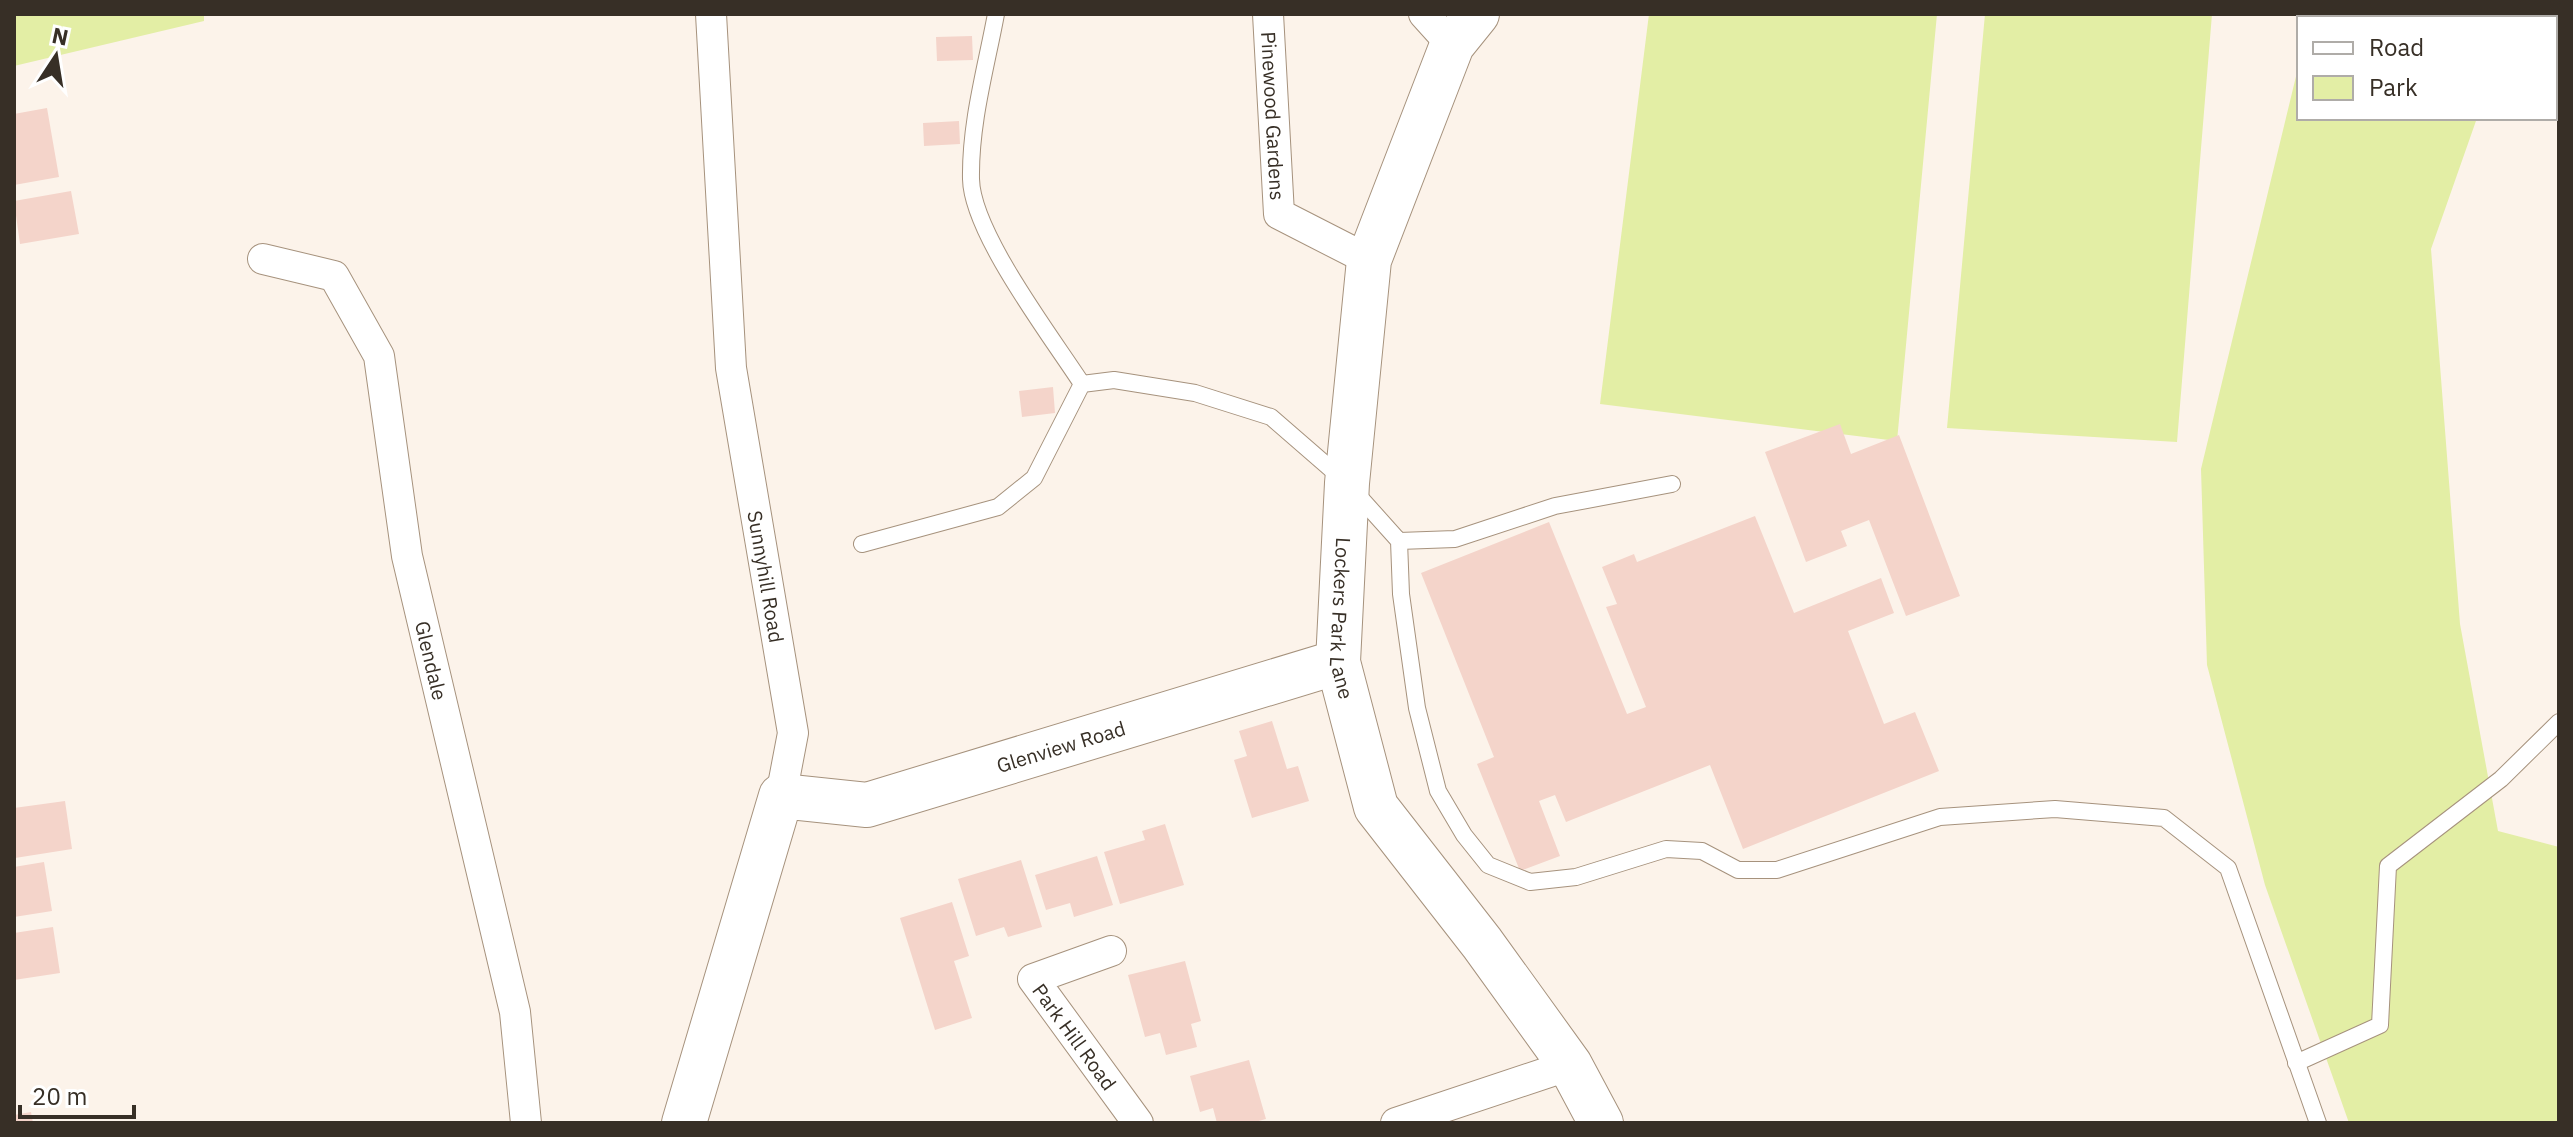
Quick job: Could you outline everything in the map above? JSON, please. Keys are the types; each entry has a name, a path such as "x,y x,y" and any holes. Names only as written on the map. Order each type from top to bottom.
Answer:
{"street":[{"name":"Sunnyhill Road","path":"684,1123 781,796 793,733 731,368 711,14"},
{"name":"Pinewood Gardens","path":"1268,14 1279,214 1369,260"},
{"name":"Lockers Park Lane","path":"1451,24 1369,260 1347,483 1338,662 1376,807 1482,943 1570,1065 1601,1123"},
{"name":"Glendale","path":"263,259 334,276 379,356 407,556 515,1012 526,1123"},
{"name":"Glenview Road","path":"781,796 867,805 1338,662"},
{"name":"Park Hill Road","path":"1111,951 1033,979 1138,1123"},
{"path":"1396,1123 1570,1065"}],"lane":[{"path":"996,14 975,119 971,181 979,218 1011,275 1082,384"},
{"path":"1082,384 1114,380 1195,393 1271,417 1347,483 1399,541 1401,594 1417,708 1438,791 1464,835 1488,865 1530,882 1576,877 1666,849 1702,851 1738,870 1777,870 1940,817 2055,809 2164,818 2228,868 2318,1123"},
{"path":"862,544 998,507 1034,478 1082,384"},
{"path":"1399,541 1455,539 1555,506 1672,484"},
{"path":"2296,1063 2380,1025 2388,866 2501,779 2559,722"}],"green space":[{"path":"14,14 204,14 204,21 14,66"},
{"path":"1649,14 1937,14 1897,441 1600,404"},
{"path":"1985,14 2212,14 2177,442 1947,428"},
{"path":"2312,14 2515,14 2514,16"},
{"path":"2297,72 2297,120 2476,120 2431,249 2460,624 2498,831 2559,847 2559,1123 2349,1123 2265,885 2207,665 2201,469"}],"building":[{"path":"972,36 973,60 937,61 936,37"},
{"path":"47,108 59,177 14,185 14,114"},
{"path":"959,121 960,144 924,146 923,123"},
{"path":"71,191 79,234 20,244 14,201"},
{"path":"1053,387 1055,413 1022,417 1019,391"},
{"path":"1840,424 1851,454 1899,435 1960,596 1906,616 1869,520 1841,531 1847,546 1806,562 1765,452"},
{"path":"1755,516 1794,613 1881,578 1894,613 1848,631 1884,724 1915,712 1939,771 1743,849 1710,765 1566,822 1555,795 1539,801 1560,856 1520,871 1477,764 1494,757 1421,573 1549,522 1627,714 1646,707 1606,607 1617,604 1602,567 1634,554 1637,562"},
{"path":"1272,721 1287,769 1298,766 1309,801 1252,818 1234,760 1247,756 1239,731"},
{"path":"65,801 72,849 15,858 14,808"},
{"path":"1165,824 1184,885 1120,904 1104,852 1145,840 1142,831"},
{"path":"1097,856 1113,905 1074,917 1070,903 1046,910 1035,875"},
{"path":"1021,860 1042,927 1008,937 1004,927 976,936 958,879"},
{"path":"44,862 52,911 14,917 14,867"},
{"path":"952,902 969,956 954,961 972,1018 935,1030 900,918"},
{"path":"53,927 60,973 14,980 14,933"},
{"path":"1185,961 1201,1021 1191,1024 1197,1047 1166,1055 1160,1033 1145,1037 1128,975"},
{"path":"1249,1060 1266,1119 1251,1123 1217,1123 1213,1108 1200,1112 1190,1076"},
{"path":"31,1112 33,1123 14,1123 14,1115"}]}
